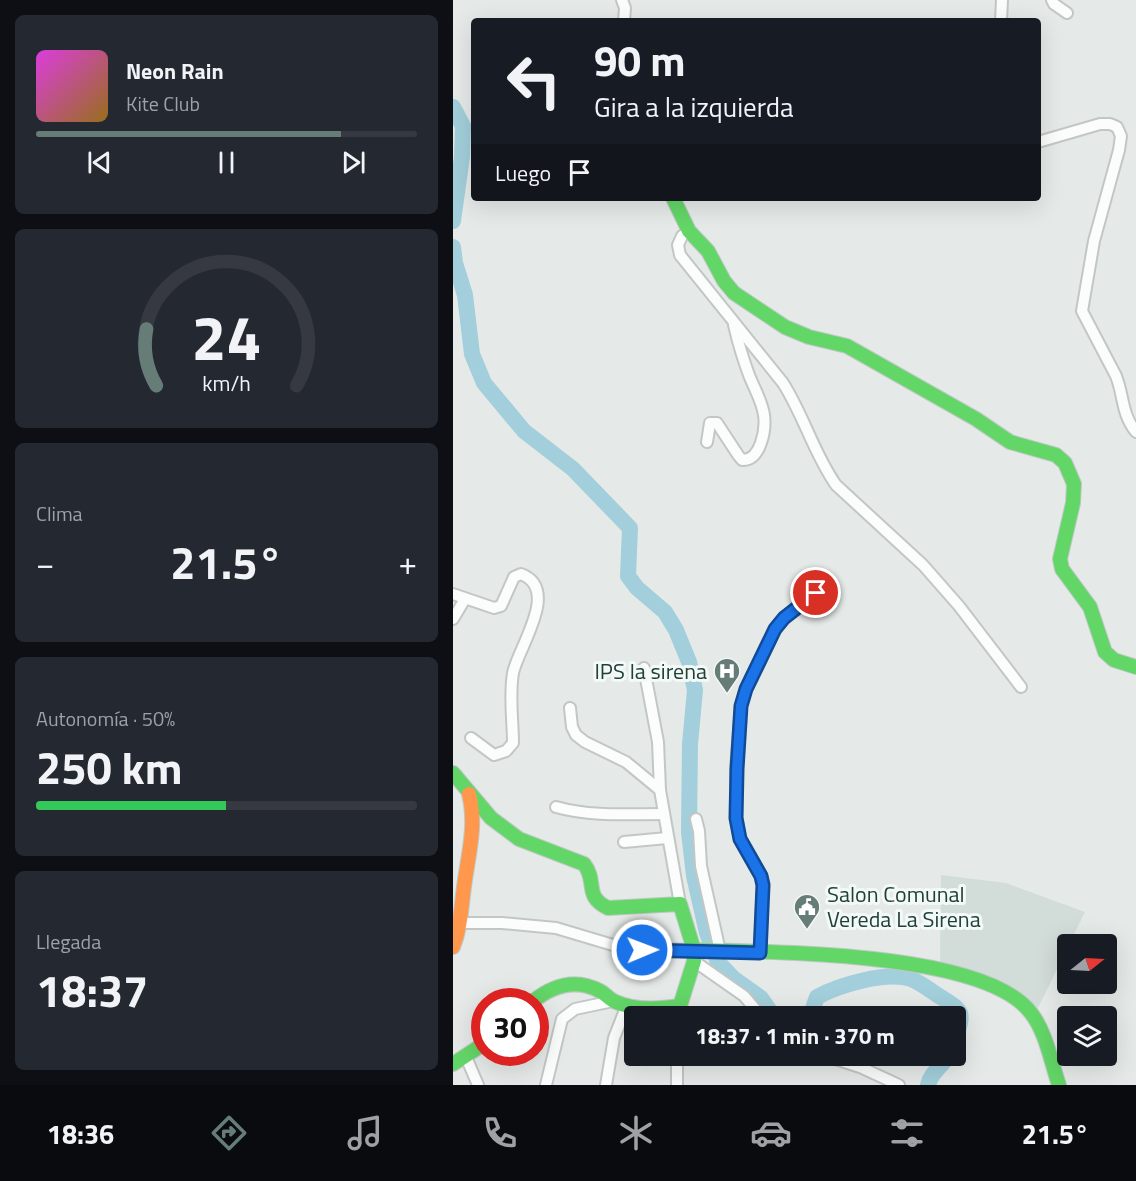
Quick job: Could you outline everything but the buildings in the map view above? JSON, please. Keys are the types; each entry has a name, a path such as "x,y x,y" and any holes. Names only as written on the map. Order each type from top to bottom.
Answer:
{"street":[{"path":"622,0 625,8 624,18"},
{"path":"1001,18 1002,0"},
{"path":"1052,0 1067,13"},
{"path":"1041,141 1100,124 1117,127 1121,136 1093,241 1082,311 1116,376 1120,385 1124,413 1136,432"},
{"path":"674,201 689,231 708,251 724,281 734,293 785,327 809,338 847,346 976,419 1010,442 1056,455 1065,463 1074,484 1073,503 1060,559 1062,569 1090,607 1105,652 1114,660 1136,667"},
{"path":"689,231 682,236 678,245 680,255 783,383 794,401 826,471 836,485 923,565 959,606 1021,687"},
{"path":"707,442 710,423 717,423 742,460 747,460 753,457 762,439 764,414 743,358 734,322"},
{"path":"453,594 494,608 501,606 514,577 521,574 533,583 537,603 536,617 520,651 513,673 513,743 506,752 494,755 471,738"},
{"path":"760,953 763,885 761,876 740,839 736,818 741,706 746,689 775,629 784,618 816,593"},
{"path":"453,619 465,599"},
{"path":"644,668 658,742 660,790 667,838 680,904 697,954 753,1006"},
{"path":"570,708 571,727 576,735 640,771 660,790"},
{"path":"453,773 492,818 519,839 588,868 592,897 597,904 608,908 680,904"},
{"path":"469,793 474,825 459,885 456,935 502,923 556,928 623,948 697,954 723,951 834,956 914,964 947,970 1003,989 1031,1012 1059,1085"},
{"path":"556,807 575,813 596,815 664,814"},
{"path":"696,819 701,866 723,951"},
{"path":"624,842 667,838"},
{"path":"682,1006 697,954"},
{"path":"549,989 568,982 585,984 620,1003 634,1006"},
{"path":"546,1085 562,1019 575,1009 620,1003"},
{"path":"606,1085 620,1003"},
{"path":"453,1064 471,1053"},
{"path":"466,1057 478,1085"},
{"path":"677,1066 677,1085"},
{"path":"857,1066 899,1085"}],"shaded area":[{"path":"941,875 1006,883 1085,912 1074,934 1057,934 1057,969 1038,1008 1031,1012 1018,999 940,969"}],"waterway":[{"path":"453,107 463,126 462,157 453,221"},
{"path":"453,247 455,263 465,295 472,354 484,383 524,431 573,469 630,528 628,576 637,588 665,612 676,630 689,662 695,690 690,744 689,832 694,876 707,933 718,962 733,978 761,998 766,1006"},
{"path":"814,1006 817,997 826,992 863,980 889,977 901,977 918,982 953,1006"},
{"path":"928,1085 941,1066"}],"traffic: fast":[{"path":"674,201 689,231 708,251 724,281 734,293 785,327 809,337 847,346 976,419 1010,442 1056,455 1065,463 1074,484 1073,503 1060,559 1062,569 1090,607 1105,652 1114,660 1136,667"},
{"path":"453,773 491,818 519,839 584,864 590,877 593,894 600,903 608,908 680,904 694,950 694,961 680,1006 631,1007 614,1001 591,987 582,985 565,985 549,991"},
{"path":"694,950 821,954 873,959 924,966 969,977 1006,993 1031,1013 1044,1038 1059,1085"},
{"path":"453,1064 471,1052"}],"traffic: slow":[{"path":"453,947 459,925 471,840 472,818 469,794"}],"place":[{"name":"IPS la sirena","path":"727,694"},
{"name":"Salon Comunal Vereda La Sirena","path":"807,930"}],"route":[{"path":"642,950 760,953 763,885 761,876 740,839 736,818 741,706 746,689 775,629 784,618 816,593"}]}
